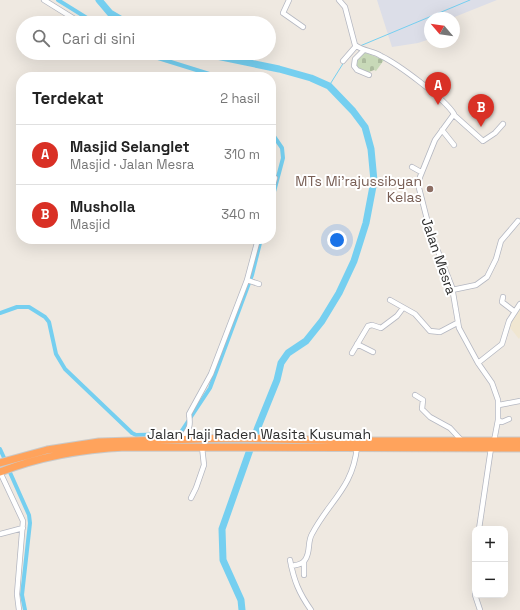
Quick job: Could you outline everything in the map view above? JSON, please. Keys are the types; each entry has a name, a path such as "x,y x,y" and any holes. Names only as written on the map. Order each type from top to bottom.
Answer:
{"highway":[{"name":"Jalan Haji Raden Wasita Kusumah","path":"0,469 11,464 99,445 181,440 232,438 357,447 520,441"},
{"name":"Jalan Haji Raden Wasita Kusumah","path":"99,445 202,447 275,442 451,444 463,442 493,442 520,448"}],"street":[{"path":"44,0 70,16"},
{"path":"290,0 283,13 303,27"},
{"path":"339,0 345,7 352,38 360,48 383,57 407,73 446,104 454,115 483,141 495,133 503,124"},
{"path":"343,61 360,48"},
{"path":"360,48 355,59 354,66 358,70 369,75"},
{"name":"Jalan Mesra","path":"454,115 435,140 421,172 419,181 421,202 452,290 457,323 478,363 492,383 499,405 498,420 479,526"},
{"path":"442,130 454,145"},
{"path":"412,167 421,172"},
{"path":"452,290 476,285 487,277 496,259 501,240 518,221"},
{"path":"181,440 189,429 190,418 208,380 247,280 257,244"},
{"path":"247,280 259,284"},
{"path":"503,297 502,302 515,312"},
{"path":"390,300 415,314 426,328 434,332 440,332 457,323"},
{"path":"478,363 502,344 506,327 520,304"},
{"path":"352,353 368,327 372,325 381,328 397,316 403,308"},
{"path":"358,344 373,352"},
{"path":"414,395 423,400 423,411 430,417 450,428 463,442"},
{"path":"499,405 519,402"},
{"path":"498,420 502,422 509,419"},
{"path":"191,498 204,465 202,447"},
{"path":"304,575 304,562 309,549 312,534 338,497 353,470 357,447"},
{"path":"0,469 21,515 23,528 17,594 19,610"},
{"path":"0,534 23,528"},
{"path":"290,560 294,582 304,601 311,610"},
{"path":"291,566 304,562"},
{"path":"476,598 480,610"}],"shaded area":[{"path":"377,0 497,0 460,15 460,12 424,12 424,41 392,47"},
{"path":"520,305 520,337 519,339 508,325"}],"green space":[{"path":"364,52 384,60 376,71 374,70 367,73 359,70 353,62"}],"waterway":[{"path":"58,0 84,16"},
{"path":"99,0 110,13 115,16"},
{"path":"360,46 470,0"},
{"path":"164,60 203,72"},
{"path":"236,60 279,69 311,78 329,86 353,111 365,127 371,149 374,181 366,223 354,261 339,293 322,321 306,341 288,353 281,363 277,380 258,427 222,529 223,560 241,600 242,610"},
{"path":"329,86 344,62"},
{"path":"276,139 282,148 283,158 276,184"},
{"path":"0,313 17,307 29,307 45,317 49,322 56,354 65,369 132,433 136,435 178,434 181,432 210,388 252,275 260,244"},
{"path":"0,449 6,462"},
{"path":"8,468 29,515 30,523 22,595 25,610"}],"place":[{"name":"Masjid Selanglet","path":"438,105"},
{"name":"Musholla","path":"481,127"},
{"name":"MTs Mi'rajussibyan Kelas","path":"430,189"}]}
